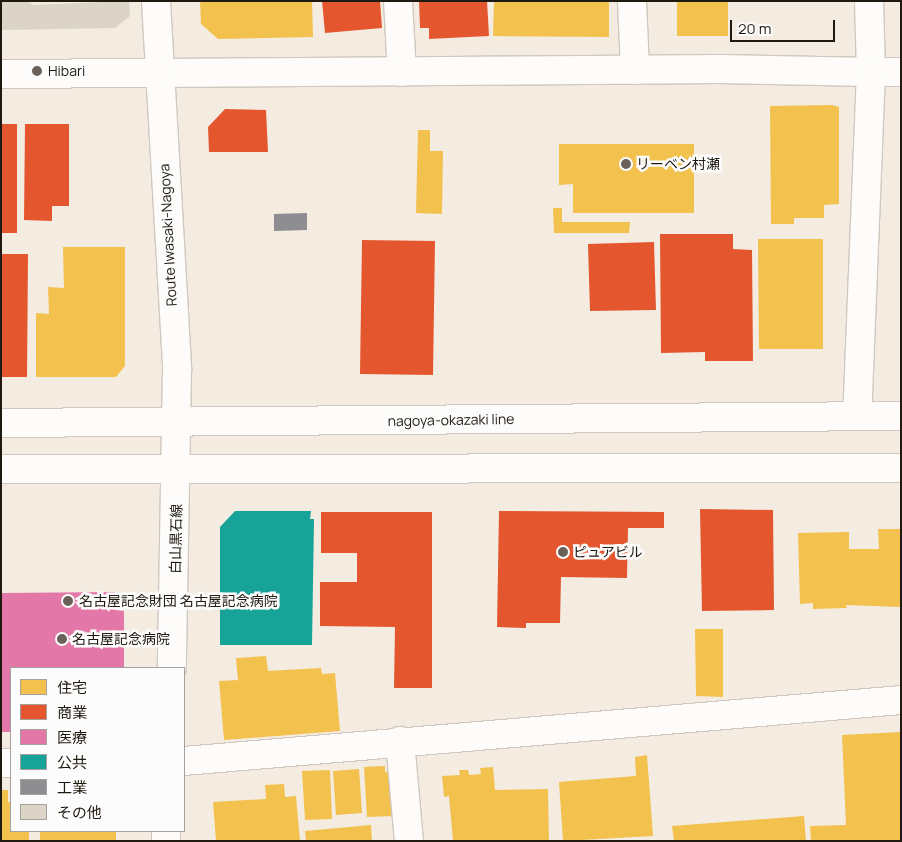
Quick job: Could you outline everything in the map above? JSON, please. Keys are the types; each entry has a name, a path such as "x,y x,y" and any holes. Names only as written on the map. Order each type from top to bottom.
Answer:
{"street":[{"name":"Route Iwasaki-Nagoya","path":"156,1 177,370 177,469"},
{"path":"398,1 402,72"},
{"path":"632,1 636,70"},
{"path":"857,415 871,72 869,1"},
{"path":"1,74 636,70 901,72"},
{"name":"nagoya-okazaki line","path":"1,423 901,416"},
{"path":"1,469 901,468"},
{"name":"白山黒石線","path":"172,667 177,469"},
{"path":"185,761 400,741 901,700"},
{"path":"400,741 410,841"}],"building: 住宅":[{"path":"200,1 312,1 313,37 218,39 201,24"},
{"path":"494,1 609,1 609,37 493,36"},
{"path":"677,1 728,1 728,36 677,36"},
{"path":"832,105 839,107 839,204 824,205 824,218 794,218 794,224 771,224 770,106"},
{"path":"418,130 430,130 430,151 443,151 442,214 416,213"},
{"name":"リーベン村瀬","path":"559,144 694,144 694,213 573,213 573,184 559,185"},
{"path":"553,208 562,208 562,222 630,222 629,233 554,233"},
{"path":"758,239 823,239 823,349 759,349"},
{"path":"63,247 125,247 125,366 116,377 36,377 36,313 49,314 48,287 64,288"},
{"path":"878,529 901,529 901,607 846,605 847,608 813,609 813,603 800,604 798,533 849,532 849,549 879,549"},
{"path":"695,629 723,629 723,697 696,696"},
{"path":"266,656 268,671 321,668 322,674 335,673 340,731 224,740 219,681 238,680 236,658"},
{"path":"901,732 901,841 811,841 810,826 846,825 842,735"},
{"path":"647,755 653,836 563,841 559,782 636,776 635,757"},
{"path":"385,766 385,772 392,772 394,816 367,817 364,767"},
{"path":"493,767 495,790 548,789 549,841 453,841 449,796 444,797 442,776 460,775 459,770 468,770 469,775 481,774 480,768"},
{"path":"359,769 362,813 336,815 333,771"},
{"path":"330,770 332,819 305,820 302,771"},
{"path":"284,784 285,797 296,796 300,841 216,841 213,802 266,799 265,785"},
{"path":"1,790 8,790 10,832 29,832 29,841 1,841"},
{"path":"804,816 806,841 674,841 672,826"},
{"path":"371,825 372,841 306,841 305,831"},
{"path":"40,832 116,832 116,841 40,841"}],"building: 商業":[{"path":"322,1 380,1 382,28 325,33"},
{"path":"419,1 487,1 489,36 429,39 429,28 420,28"},
{"path":"225,109 266,110 268,152 209,152 208,127"},
{"path":"1,124 17,124 17,233 1,233"},
{"path":"25,124 69,124 69,206 52,206 52,221 24,220"},
{"path":"660,234 733,234 733,249 752,250 753,361 705,361 705,352 661,353"},
{"path":"362,240 435,241 433,375 360,374"},
{"path":"654,242 656,310 590,311 588,244"},
{"path":"1,254 28,254 27,377 1,377"},
{"path":"700,509 773,510 774,610 702,611"},
{"name":"ピュアビル","path":"499,511 664,512 664,528 628,528 627,578 561,577 560,623 526,623 526,628 497,627"},
{"path":"321,512 432,512 432,688 394,688 395,627 320,626 320,582 357,582 357,553 321,553"}],"building: 医療":[{"name":"名古屋記念病院","path":"115,592 115,610 124,611 124,667 10,667 10,732 1,732 1,593"}],"building: 公共":[{"path":"235,511 311,511 310,519 314,519 312,645 220,645 220,527"}],"building: 工業":[{"path":"307,213 307,230 274,231 274,214"}],"building: その他":[{"path":"1,1 28,1 33,5 129,1 130,16 115,28 1,30"}],"place":[{"name":"Hibari","path":"37,71"},
{"name":"リーベン村瀬","path":"626,164"},
{"name":"ピュアビル","path":"563,552"},
{"name":"名古屋記念財団 名古屋記念病院","path":"68,601"},
{"name":"名古屋記念病院","path":"62,639"}]}
